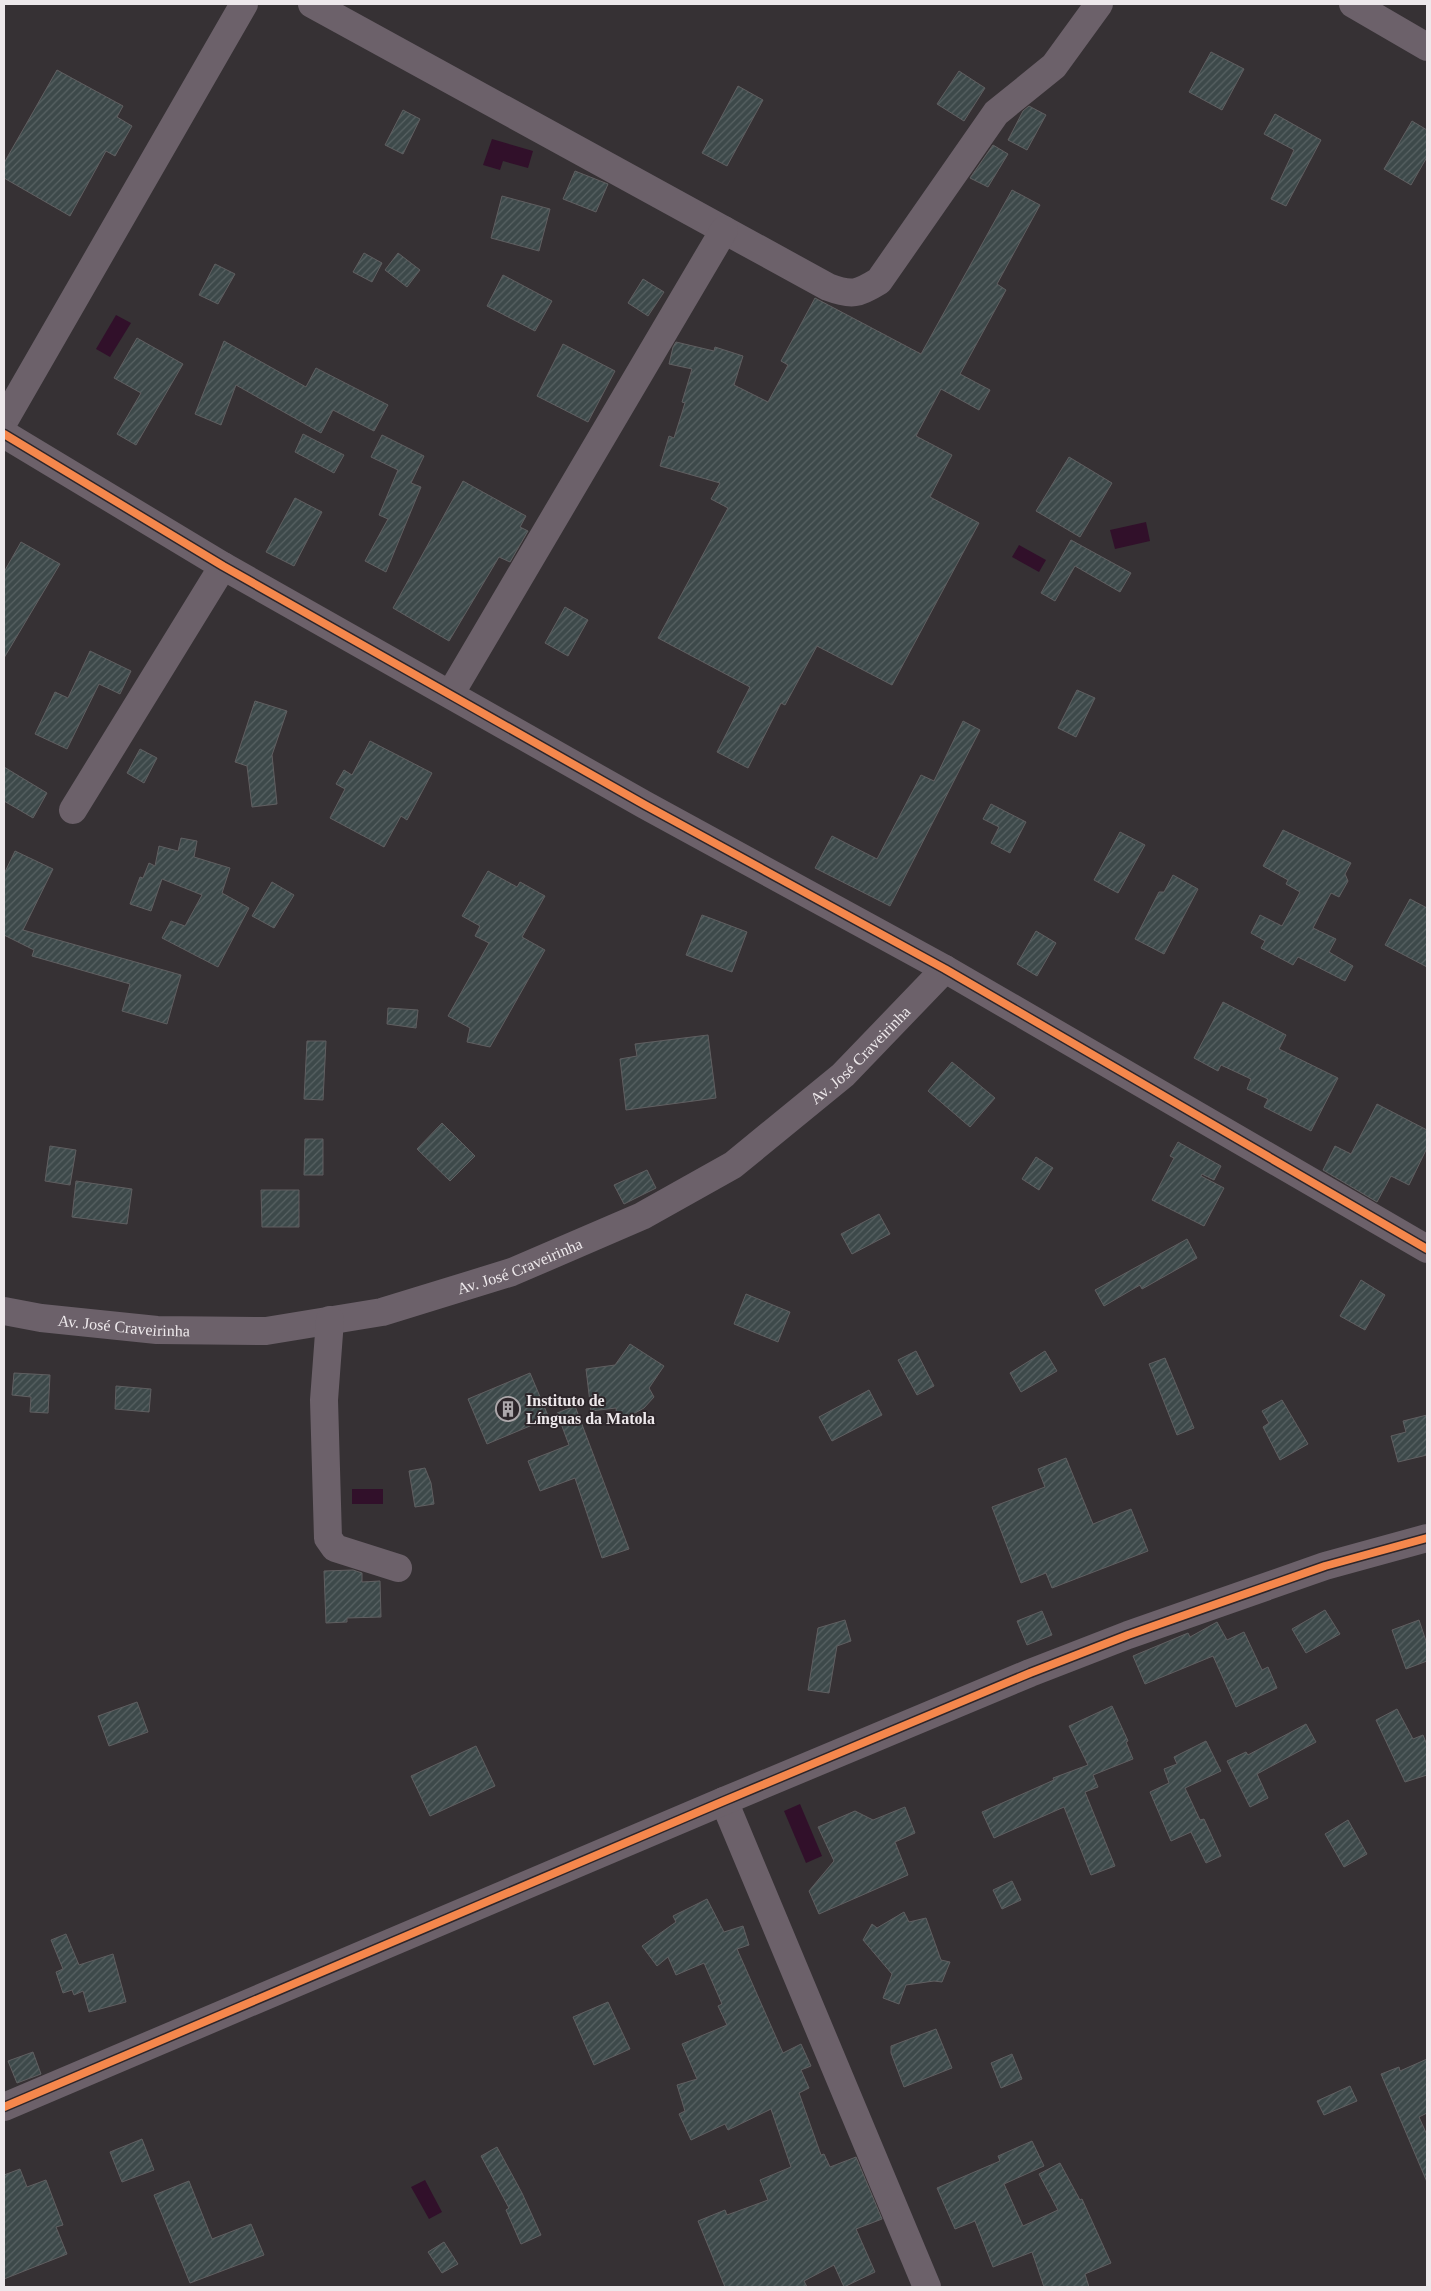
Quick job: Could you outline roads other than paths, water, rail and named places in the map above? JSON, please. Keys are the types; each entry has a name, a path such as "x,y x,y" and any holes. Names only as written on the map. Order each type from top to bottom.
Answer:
{"street":[{"path":"4,421 244,4"},
{"path":"312,4 828,287 847,294 863,291 879,281 996,113 1054,66 1099,4"},
{"path":"1353,4 1427,47"},
{"path":"451,693 724,230"},
{"path":"4,434 223,566 451,693 644,805 945,969 1427,1249"},
{"path":"73,810 223,566"},
{"name":"Av. José Craveirinha","path":"4,1311 41,1318 157,1330 266,1331 382,1312 512,1272 650,1212 732,1165 843,1075 945,969"},
{"path":"330,1320 324,1400 328,1538 335,1548 398,1568"},
{"path":"4,2108 724,1801 1030,1673 1324,1566 1427,1538"},
{"path":"724,1801 927,2287"}],"place":[{"name":"Instituto de Línguas da Matola","path":"508,1409"}]}
